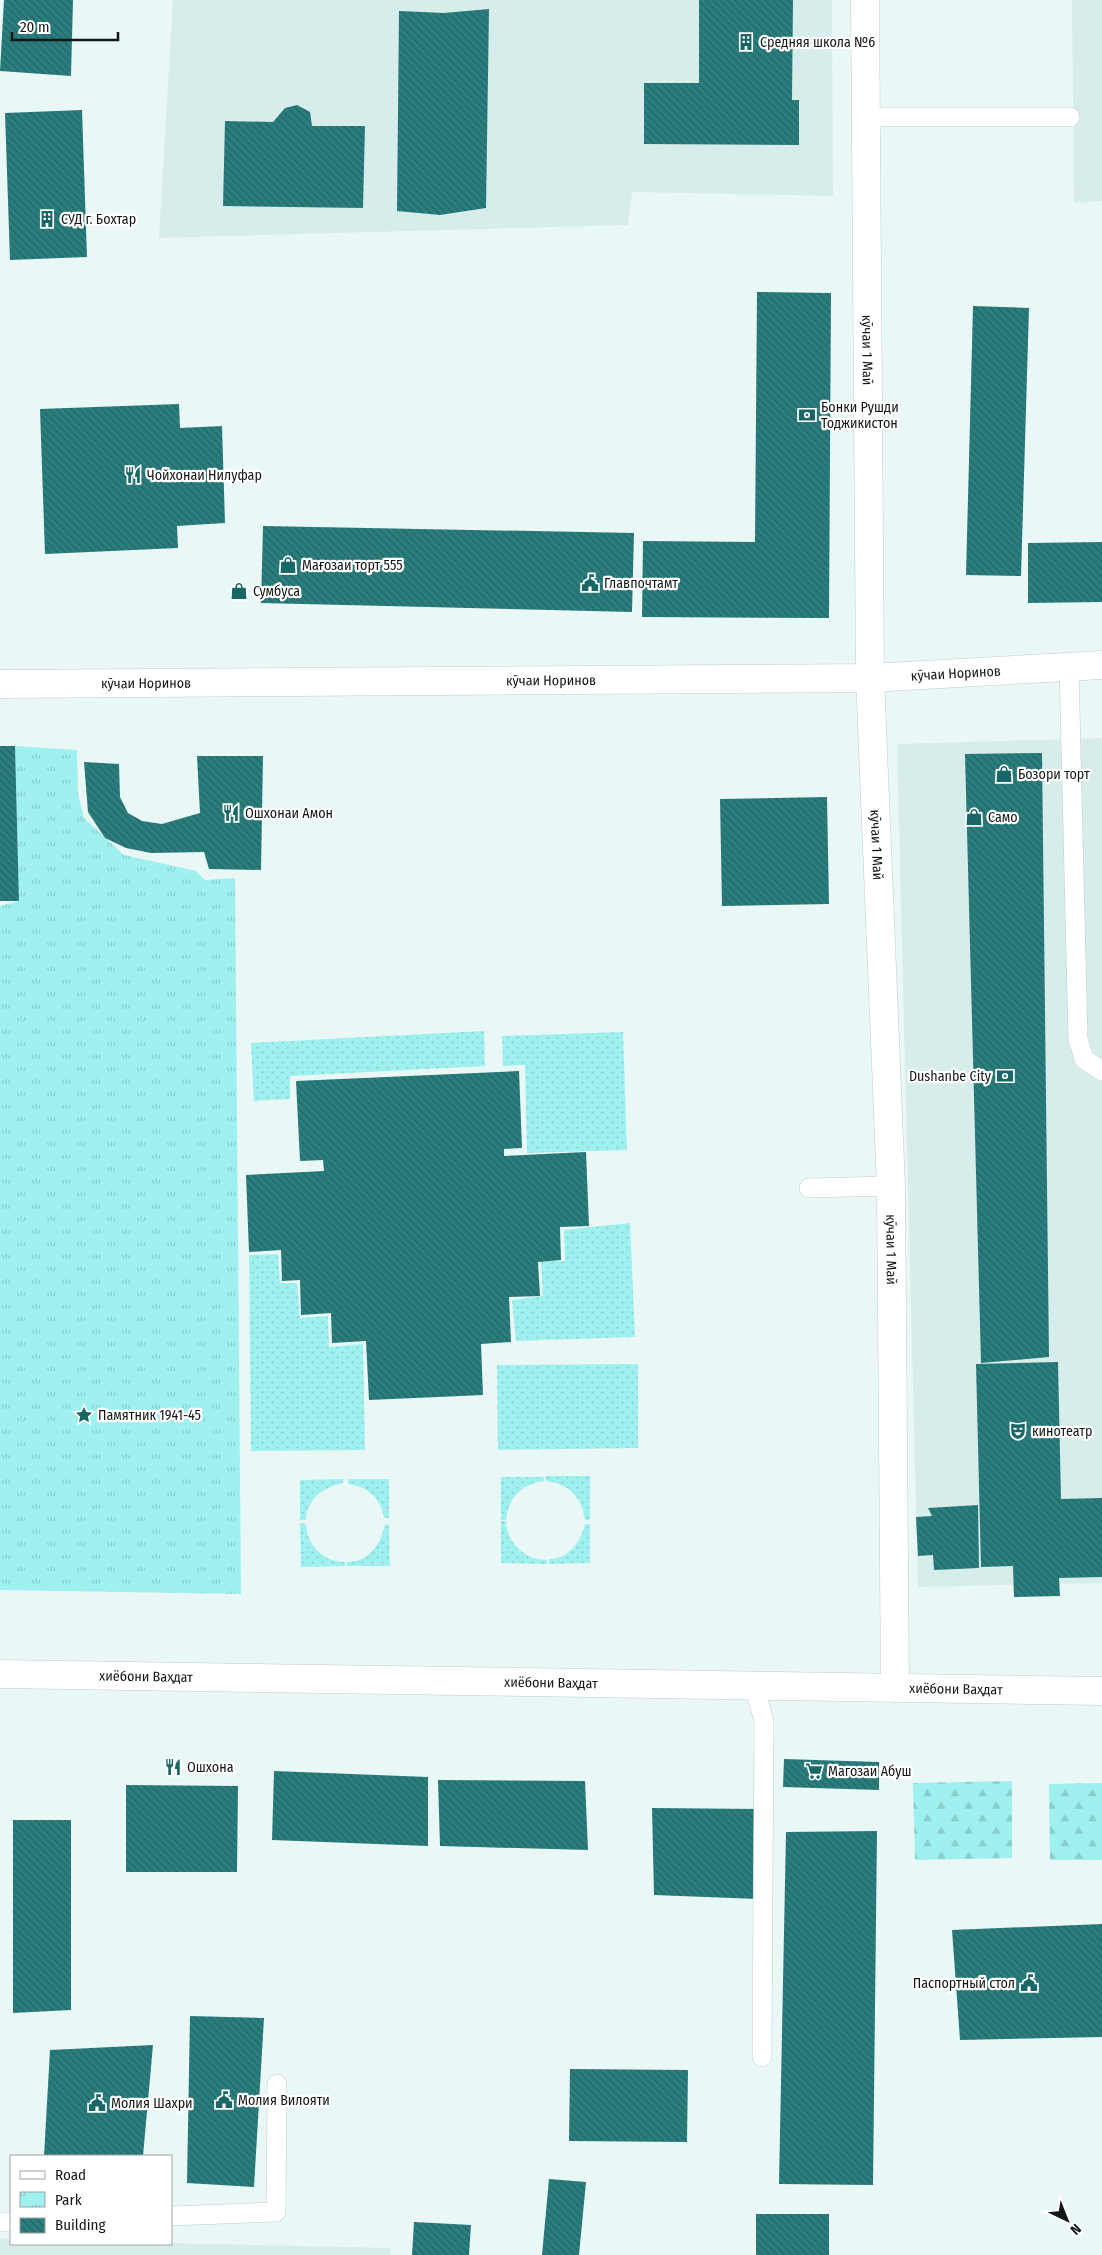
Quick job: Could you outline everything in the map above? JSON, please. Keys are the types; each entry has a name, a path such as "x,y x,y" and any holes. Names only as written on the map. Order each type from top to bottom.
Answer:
{"street":[{"name":"кӯчаи 1 Май","path":"865,0 870,678 891,1186 895,1688"},
{"name":"кӯчаи Норинов","path":"0,684 870,678 1102,665"},
{"name":"хиёбони Ваҳдат","path":"0,1674 1102,1691"}],"lane":[{"path":"866,117 1070,117"},
{"path":"1070,667 1078,1039 1084,1059 1102,1071"},
{"path":"809,1188 891,1186"},
{"path":"754,1686 764,1721 762,2057"},
{"path":"172,2216 276,2212 276,2084"}],"shaded area":[{"path":"173,0 832,0 833,196 632,192 628,225 159,238"},
{"path":"1072,0 1102,0 1102,201 1074,203"},
{"path":"1102,738 1102,1583 918,1587 897,744"},
{"path":"0,2238 10,2239 10,2245 172,2245 172,2243 391,2248 390,2255 0,2255"}],"green space":[{"path":"15,746 77,750 78,794 84,818 124,855 196,871 205,880 235,878 241,1594 0,1590 0,906 19,901"},
{"path":"484,1031 485,1066 290,1076 290,1099 254,1101 251,1043"},
{"path":"623,1032 627,1150 527,1153 525,1065 503,1066 502,1036"},
{"path":"630,1223 635,1337 516,1341 512,1300 543,1296 541,1261 565,1261 564,1230"},
{"path":"278,1254 280,1283 297,1283 300,1318 328,1316 329,1347 363,1344 365,1450 251,1451 249,1255"},
{"path":"638,1364 638,1448 498,1450 497,1365"},
{"path":"546,1476 590,1476 590,1520 585,1520 581,1505 573,1493 561,1485 546,1481"},
{"path":"501,1477 544,1477 544,1481 529,1485 513,1498 506,1520 501,1520"},
{"path":"343,1479 343,1483 329,1487 318,1495 307,1512 306,1520 300,1520 300,1480"},
{"path":"348,1479 389,1479 389,1518 384,1518 380,1505 372,1494 361,1487 348,1484"},
{"path":"501,1521 506,1521 510,1537 519,1549 531,1557 547,1560 547,1564 501,1563"},
{"path":"300,1523 306,1524 313,1546 318,1551 330,1559 345,1562 345,1566 301,1567"},
{"path":"385,1524 389,1525 390,1566 347,1566 347,1562 362,1559 373,1550 377,1545"},
{"path":"585,1524 590,1524 590,1563 549,1564 549,1559 562,1556 573,1548"},
{"path":"1012,1781 1012,1858 915,1860 913,1783"},
{"path":"1102,1783 1102,1860 1050,1860 1049,1784"}],"building":[{"path":"4,0 73,0 71,76 0,71"},
{"name":"Средняя школа №6","path":"699,0 793,0 792,100 799,100 799,145 644,144 644,83 699,83"},
{"path":"489,9 486,208 440,215 397,211 399,11 444,13"},
{"path":"297,105 310,112 312,126 365,126 363,208 223,206 225,121 273,122 285,108"},
{"name":"СУД г. Бохтар","path":"82,110 87,257 10,260 5,113"},
{"path":"757,292 831,293 829,618 642,617 643,541 755,542"},
{"path":"973,306 1029,308 1021,576 966,575"},
{"name":"Чойхонаи Нилуфар","path":"179,404 180,428 222,426 225,523 177,526 178,548 45,554 40,409"},
{"path":"263,526 634,533 632,612 261,603"},
{"path":"1102,542 1102,602 1028,603 1028,543"},
{"path":"0,746 15,746 19,901 0,901"},
{"path":"1042,753 1049,1357 981,1363 965,754"},
{"name":"Ошхонаи Амон","path":"197,756 263,756 261,870 209,869 204,852 151,853 126,848 105,838 88,812 84,762 119,764 120,797 128,813 142,821 162,824 200,813"},
{"path":"827,797 829,904 722,906 720,799"},
{"path":"519,1071 522,1148 504,1149 504,1156 586,1152 589,1226 560,1227 561,1260 538,1262 540,1296 509,1297 511,1342 481,1344 483,1395 369,1400 366,1341 332,1343 331,1313 301,1315 300,1280 282,1281 281,1250 249,1252 246,1175 324,1171 323,1160 300,1161 296,1081"},
{"name":"кинотеатр","path":"1058,1362 1061,1499 1102,1498 1102,1577 1059,1578 1060,1596 1014,1597 1013,1566 981,1567 976,1364"},
{"path":"978,1505 979,1568 934,1570 933,1555 918,1556 916,1517 932,1516 928,1508"},
{"path":"784,1759 879,1762 879,1790 783,1787"},
{"path":"274,1771 428,1777 428,1846 272,1840"},
{"path":"438,1780 585,1781 588,1850 440,1846"},
{"path":"126,1785 238,1786 237,1872 126,1872"},
{"path":"652,1808 759,1809 758,1899 654,1895"},
{"path":"13,1820 71,1820 71,2010 13,2013"},
{"path":"877,1831 873,2185 779,2184 786,1832"},
{"name":"Паспортный стол","path":"1102,1924 1102,2037 960,2040 952,1930"},
{"name":"Молия Вилояти","path":"190,2016 264,2018 254,2187 187,2183"},
{"name":"Молия Шахри","path":"153,2045 143,2155 44,2155 50,2050"},
{"path":"570,2069 688,2070 687,2142 569,2141"},
{"path":"549,2179 586,2182 579,2255 542,2255"},
{"path":"756,2214 829,2214 829,2255 756,2255"},
{"path":"414,2222 471,2225 469,2255 412,2255"}],"place":[{"name":"Средняя школа №6","path":"746,42"},
{"name":"СУД г. Бохтар","path":"47,219"},
{"name":"Бонки Рушди Тоджикистон","path":"807,415"},
{"name":"Чойхонаи Нилуфар","path":"133,475"},
{"name":"Мағозаи торт 555","path":"288,565"},
{"name":"Главпочтамт","path":"590,583"},
{"name":"Сумбуса","path":"239,591"},
{"name":"Бозори торт","path":"1004,774"},
{"name":"Ошхонаи Амон","path":"231,813"},
{"name":"Само","path":"974,817"},
{"name":"Dushanbe City","path":"1005,1076"},
{"name":"Памятник 1941-45","path":"84,1415"},
{"name":"кинотеатр","path":"1018,1431"},
{"name":"Ошхона","path":"173,1767"},
{"name":"Магозаи Абуш","path":"814,1771"},
{"name":"Паспортный стол","path":"1029,1983"},
{"name":"Молия Вилояти","path":"224,2100"},
{"name":"Молия Шахри","path":"97,2103"}]}
